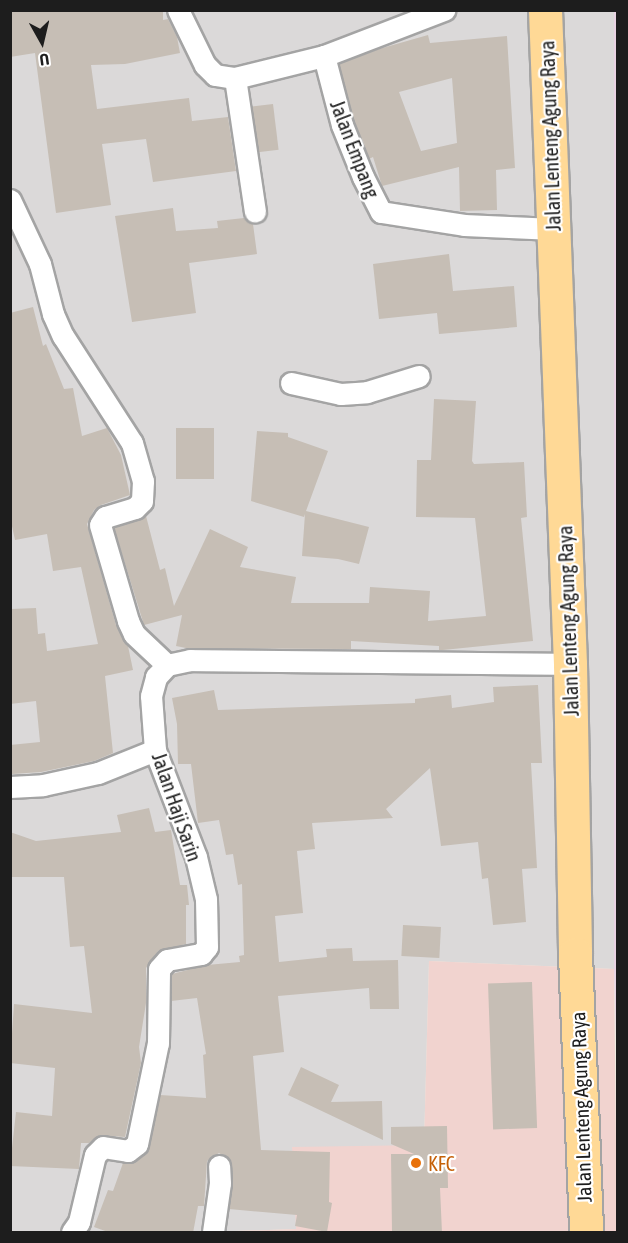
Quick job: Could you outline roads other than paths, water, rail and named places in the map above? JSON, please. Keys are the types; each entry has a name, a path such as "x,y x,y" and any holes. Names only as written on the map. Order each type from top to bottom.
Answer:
{"main road":[{"name":"Jalan Lenteng Agung Raya","path":"545,10 570,664 575,954 586,1233"}],"street":[{"path":"178,10 205,65 216,75 235,78 324,56 444,10"},
{"name":"Jalan Empang","path":"324,56 342,125 363,177 381,212 464,225 554,229"},
{"path":"235,78 255,212"},
{"path":"10,200 40,264 53,314 63,336 132,443 142,481 142,501 135,508 105,517 100,525 128,621 134,634 167,665 189,660 570,664"},
{"path":"291,383 341,394 367,392 419,376"},
{"name":"Jalan Haji Sarin","path":"72,1233 80,1222 95,1155 103,1147 128,1150 137,1144 158,1043 159,969 167,960 201,954 207,947 206,899 196,857 155,750 151,696 156,676 167,665"},
{"path":"10,787 43,785 98,773 155,750"},
{"path":"213,1233 220,1183 219,1166"}],"place":[{"name":"KFC","path":"416,1163"}]}
